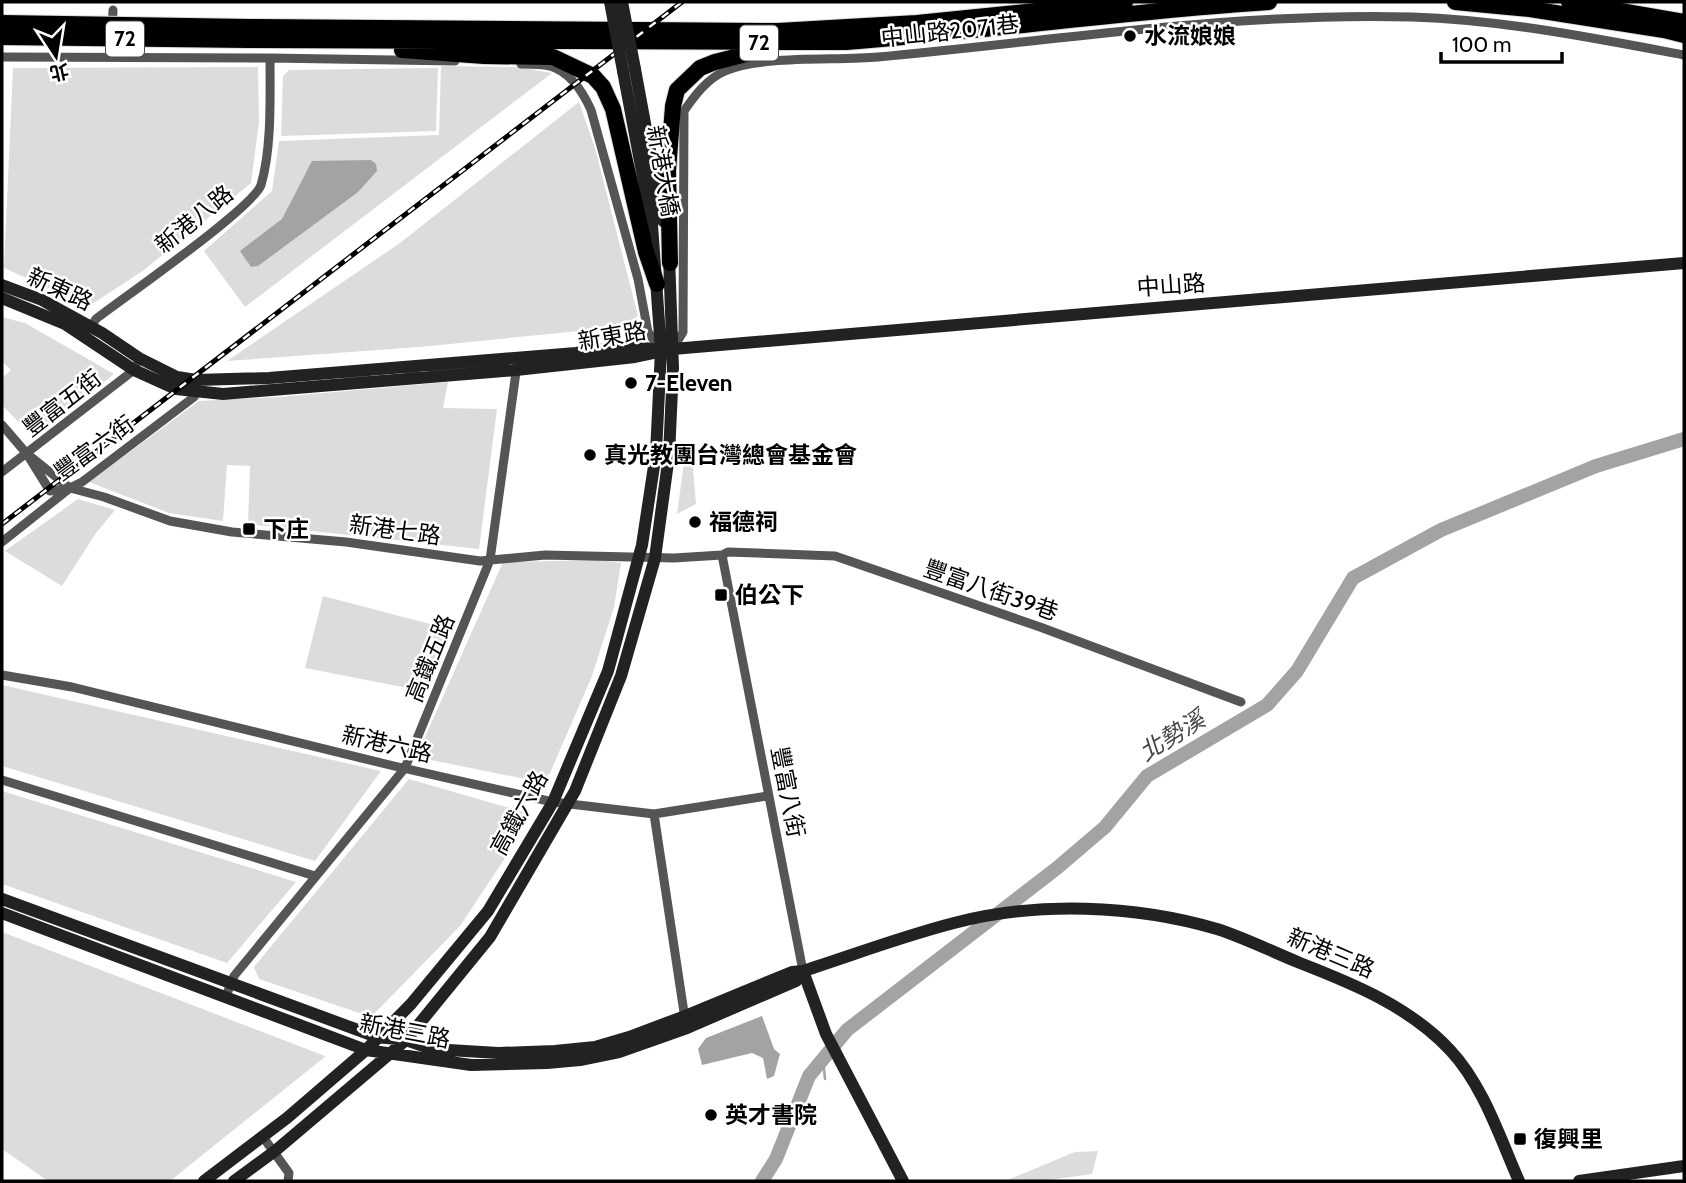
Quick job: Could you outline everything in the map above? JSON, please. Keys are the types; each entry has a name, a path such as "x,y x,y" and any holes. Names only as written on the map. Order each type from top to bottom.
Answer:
{"highway":[{"name":"72","path":"2,37 834,29 1125,2"},
{"name":"72","path":"2,23 248,34 277,40 788,44 936,35 1096,16 1269,2"},
{"path":"1455,2 1530,9 1684,35"},
{"path":"1569,2 1684,22"},
{"path":"277,40 484,56 552,57 593,76 603,87 613,109 646,252 657,284"},
{"path":"670,263 668,170 673,106 677,90 700,68 788,44"}],"street":[{"name":"新港大橋","path":"610,2 629,70 670,263 667,350"},
{"name":"新港大橋","path":"622,2 667,350"},
{"path":"111,57 113,10"},
{"name":"中山路2071巷","path":"667,350 683,332 685,228 680,159 684,111 706,83 726,71 764,62 852,60 1273,19 1410,17 1470,20 1557,30 1684,55"},
{"path":"2,57 271,58 502,62 550,66 565,74 582,90 591,110 638,279 648,332 667,350"},
{"name":"新港八路","path":"88,332 96,319 234,215 260,188 270,113 271,58"},
{"path":"604,156 622,156"},
{"name":"中山路","path":"667,350 1684,263"},
{"name":"新東路","path":"2,285 41,300 176,389 197,393 223,394 517,364"},
{"name":"新東路","path":"2,298 88,332"},
{"name":"新東路","path":"137,364 177,377 202,380 635,358 667,350"},
{"name":"高鐵六路","path":"204,1181 263,1137 366,1049 411,1004 488,911 554,802 608,671 638,558 656,453 667,350"},
{"name":"高鐵六路","path":"234,1181 275,1152 406,1040 490,937 569,804 621,676 655,558 669,455 667,350"},
{"name":"豐富五街","path":"2,472 137,364"},
{"name":"高鐵五路","path":"226,996 234,976 405,768 491,560 517,364"},
{"path":"197,393 202,380"},
{"name":"豐富六街","path":"2,542 197,393"},
{"name":"新港七路","path":"2,425 27,454 50,491 70,488 104,497 170,521 232,532 346,542 468,559 491,560 545,555 655,558 722,555"},
{"name":"新港七路","path":"27,454 70,488"},
{"name":"豐富八街39巷","path":"722,555 728,552 835,556 1040,627 1241,702"},
{"name":"豐富八街","path":"722,555 803,971 841,1064 903,1181"},
{"name":"新港六路","path":"2,675 72,687 554,802 654,814 767,796"},
{"path":"2,780 315,876"},
{"path":"654,814 686,1022"},
{"name":"新港三路","path":"2,899 377,1037 406,1040 432,1049 498,1053 595,1047 686,1022"},
{"name":"新港三路","path":"2,913 366,1049 471,1065 547,1063 619,1052 792,972 803,971 957,922 1033,910 1109,910 1179,920 1218,930 1373,993 1431,1032 1451,1051 1467,1072 1519,1181"},
{"path":"263,1137 289,1173 288,1181"},
{"path":"1578,1181 1684,1166"}],"shaded area":[{"path":"441,66 517,67 552,73 245,307 204,251 272,191 279,141 439,135"},
{"path":"258,67 259,122 251,183 144,270 89,306 4,268 13,68"},
{"path":"438,68 436,131 281,136 283,76 289,70"},
{"path":"579,102 595,148 638,316 619,327 419,347 227,361 400,243"},
{"path":"371,160 376,164 377,171 358,192 258,266 251,267 240,251 282,219 312,161"},
{"path":"2,317 25,323 114,374 34,438 2,405 2,378 11,370 2,361"},
{"path":"448,382 443,408 497,409 479,549 248,524 250,466 227,465 223,521 169,513 89,482 199,401"},
{"path":"691,447 696,504 677,514 686,448"},
{"path":"78,499 115,510 96,533 62,586 5,551"},
{"path":"599,560 621,563 614,607 592,676 550,773 540,782 426,759 421,746 503,562"},
{"path":"323,596 449,629 423,691 305,668"},
{"path":"2,685 381,771 315,861 2,766"},
{"path":"409,779 526,813 507,855 460,926 371,1017 259,979 254,967"},
{"path":"2,791 296,882 227,963 2,884"},
{"path":"2,932 326,1056 170,1181 48,1181 2,1149"},
{"path":"762,1016 774,1049 780,1054 774,1076 767,1079 763,1058 752,1053 702,1065 698,1049 706,1038"},
{"path":"1098,1151 1092,1174 1042,1181 1005,1181 1075,1152"}],"waterway":[{"name":"北勢溪","path":"762,1181 776,1159 809,1076 847,1030 1057,868 1105,827 1147,776 1267,705 1297,671 1353,578 1441,530 1596,466 1684,439"},
{"path":"823,1059 825,1079"}],"tunnel":[{"path":"622,156 678,158"}],"railway":[{"path":"2,524 682,2"}],"place":[{"name":"水流娘娘","path":"1130,36"},
{"name":"7-Eleven","path":"631,383"},
{"name":"真光教團台灣總會基金會","path":"590,455"},
{"name":"福德祠","path":"695,522"},
{"name":"下庄","path":"249,529"},
{"name":"伯公下","path":"721,595"},
{"name":"英才書院","path":"711,1115"},
{"name":"復興里","path":"1520,1139"}]}
